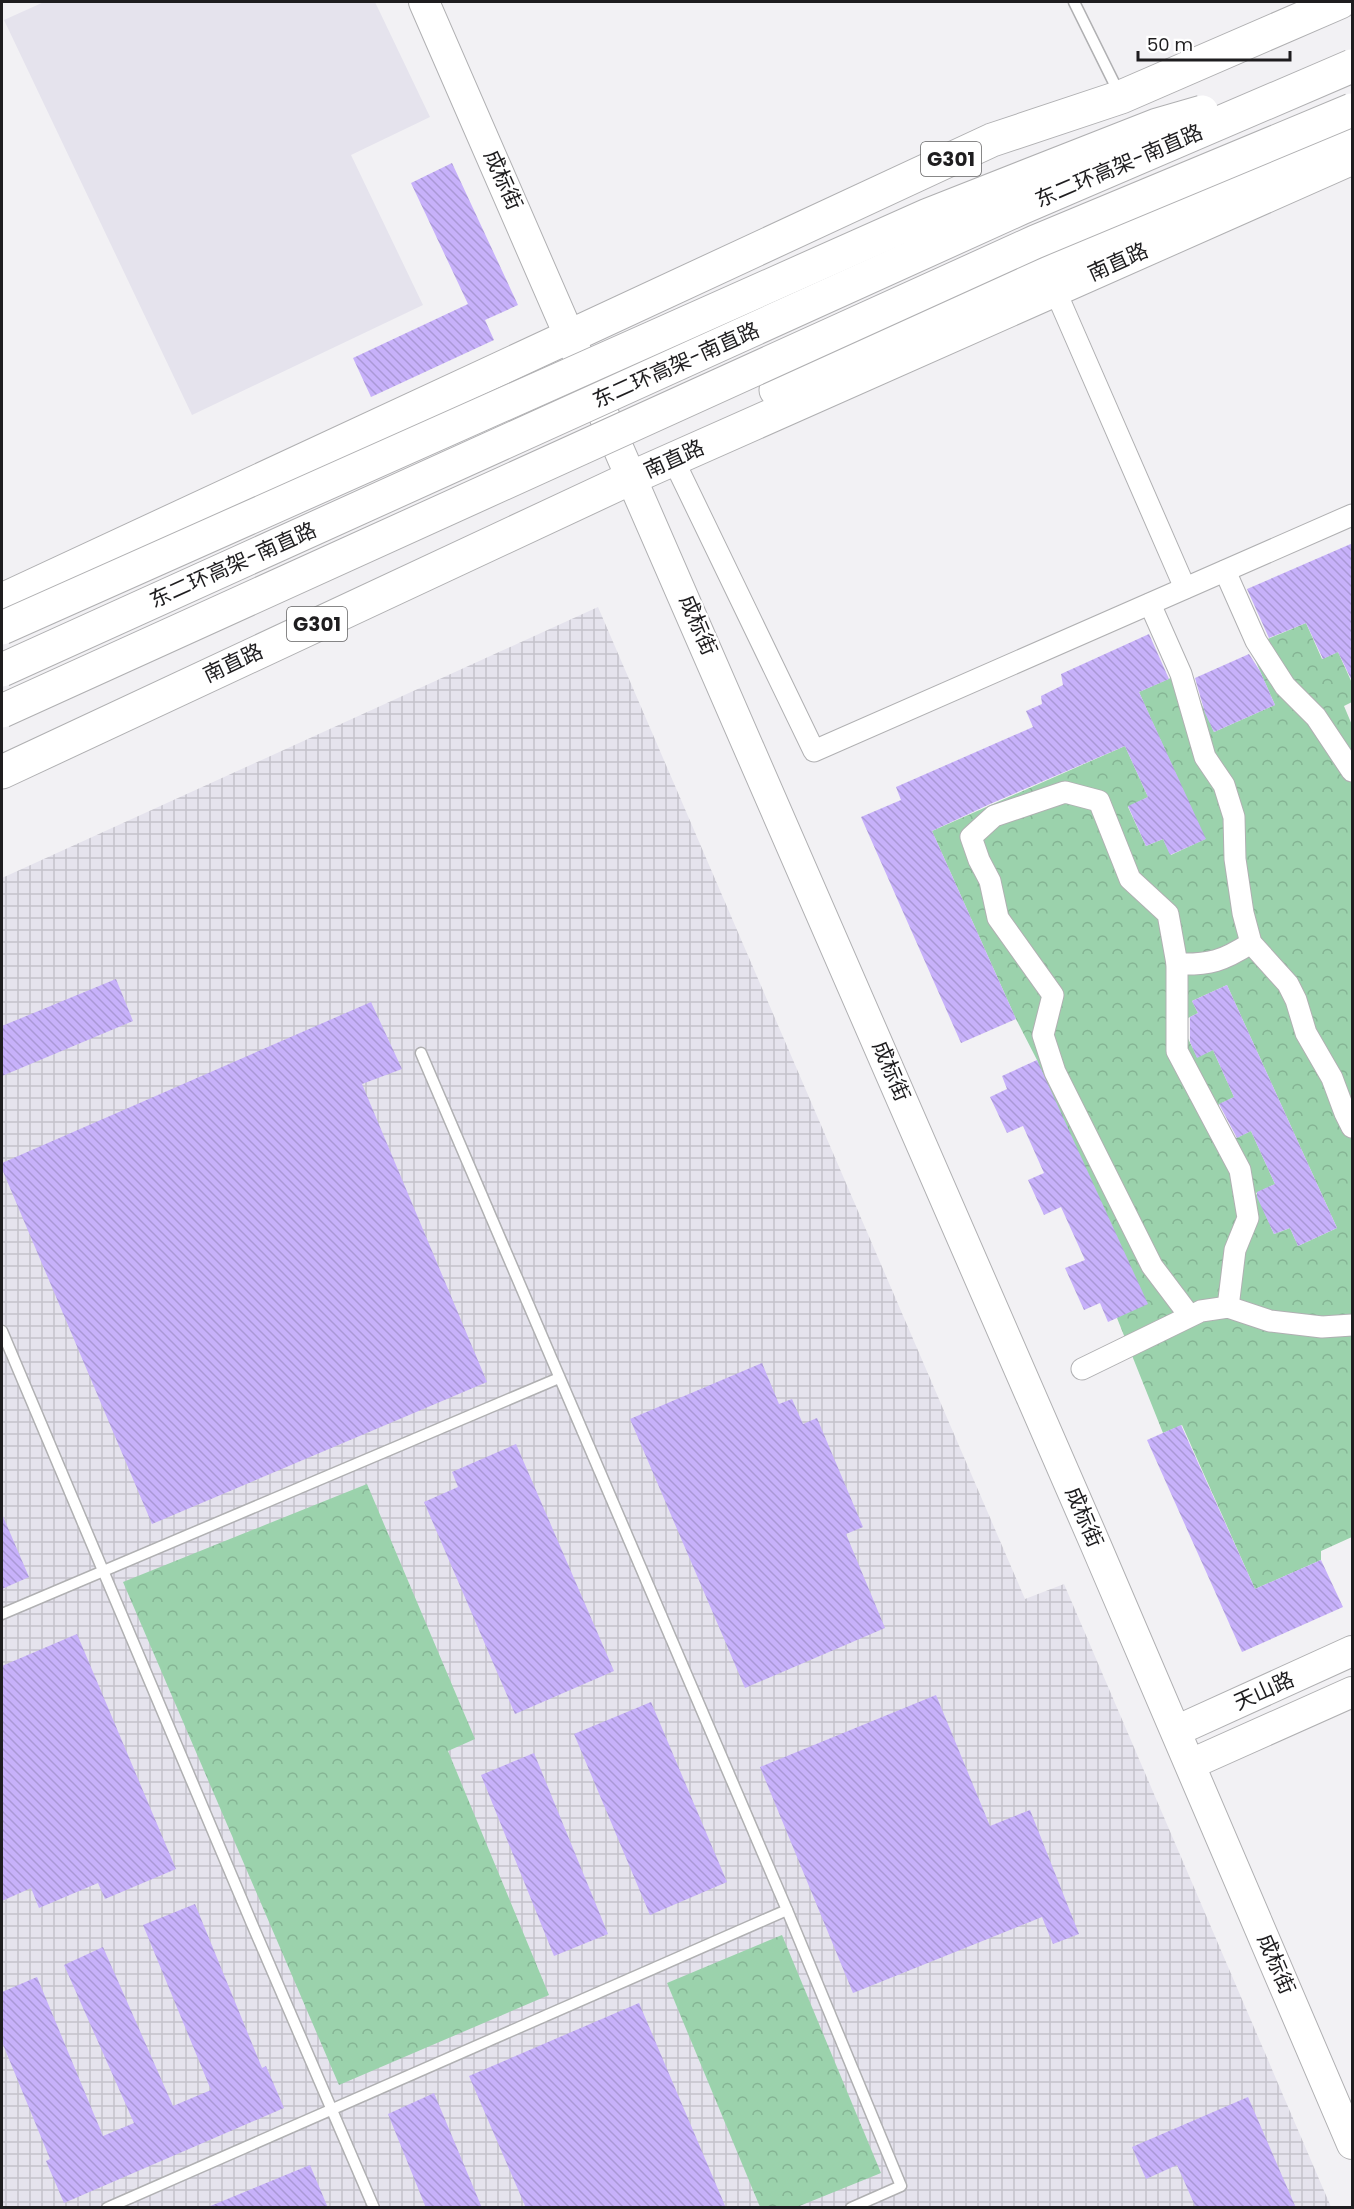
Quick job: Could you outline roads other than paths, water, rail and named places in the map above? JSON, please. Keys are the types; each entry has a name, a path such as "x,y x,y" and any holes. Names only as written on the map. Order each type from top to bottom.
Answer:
{"highway":[{"name":"G301","path":"2,600 992,140 1121,97 1340,2"},
{"path":"2,628 928,215 1157,125 1342,71"},
{"name":"东二环高架-南直路","path":"2,670 1021,208 1342,71"},
{"name":"东二环高架-南直路","path":"2,711 1035,242 1353,110"},
{"path":"673,459 718,418 821,368 1353,134"},
{"name":"南直路","path":"2,772 633,477 1353,158"}],"street":[{"name":"成标街","path":"423,2 633,477 1191,1764 1353,2144"},
{"path":"1055,290 1185,588"},
{"path":"673,459 814,751 1353,514"},
{"path":"1226,571 1262,650 1285,686 1316,717 1353,771"},
{"path":"1150,604 1181,674 1205,757 1224,785 1234,817 1237,870 1243,913 1251,943 1288,984 1296,1000 1306,1033 1332,1078 1344,1113 1353,1127"},
{"path":"1186,1311 1152,1266 1054,1072 1043,1035 1053,995 998,918 990,881 971,837 994,816 1065,792 1099,801 1130,879 1168,914 1177,964 1177,1051 1240,1170 1248,1218 1235,1250 1228,1307"},
{"path":"1177,964 1205,965 1232,955 1251,943"},
{"path":"1082,1369 1201,1311 1228,1307 1270,1321 1322,1327 1353,1325"},
{"name":"天山路","path":"1176,1731 1353,1651"},
{"name":"天山路","path":"1191,1764 1353,1692"}],"lane":[{"path":"1074,2 1121,97"},
{"path":"421,1053 787,1910 901,2186 851,2208"},
{"path":"2,1331 375,2208"},
{"path":"2,1614 559,1378"},
{"path":"106,2208 787,1910"}]}
